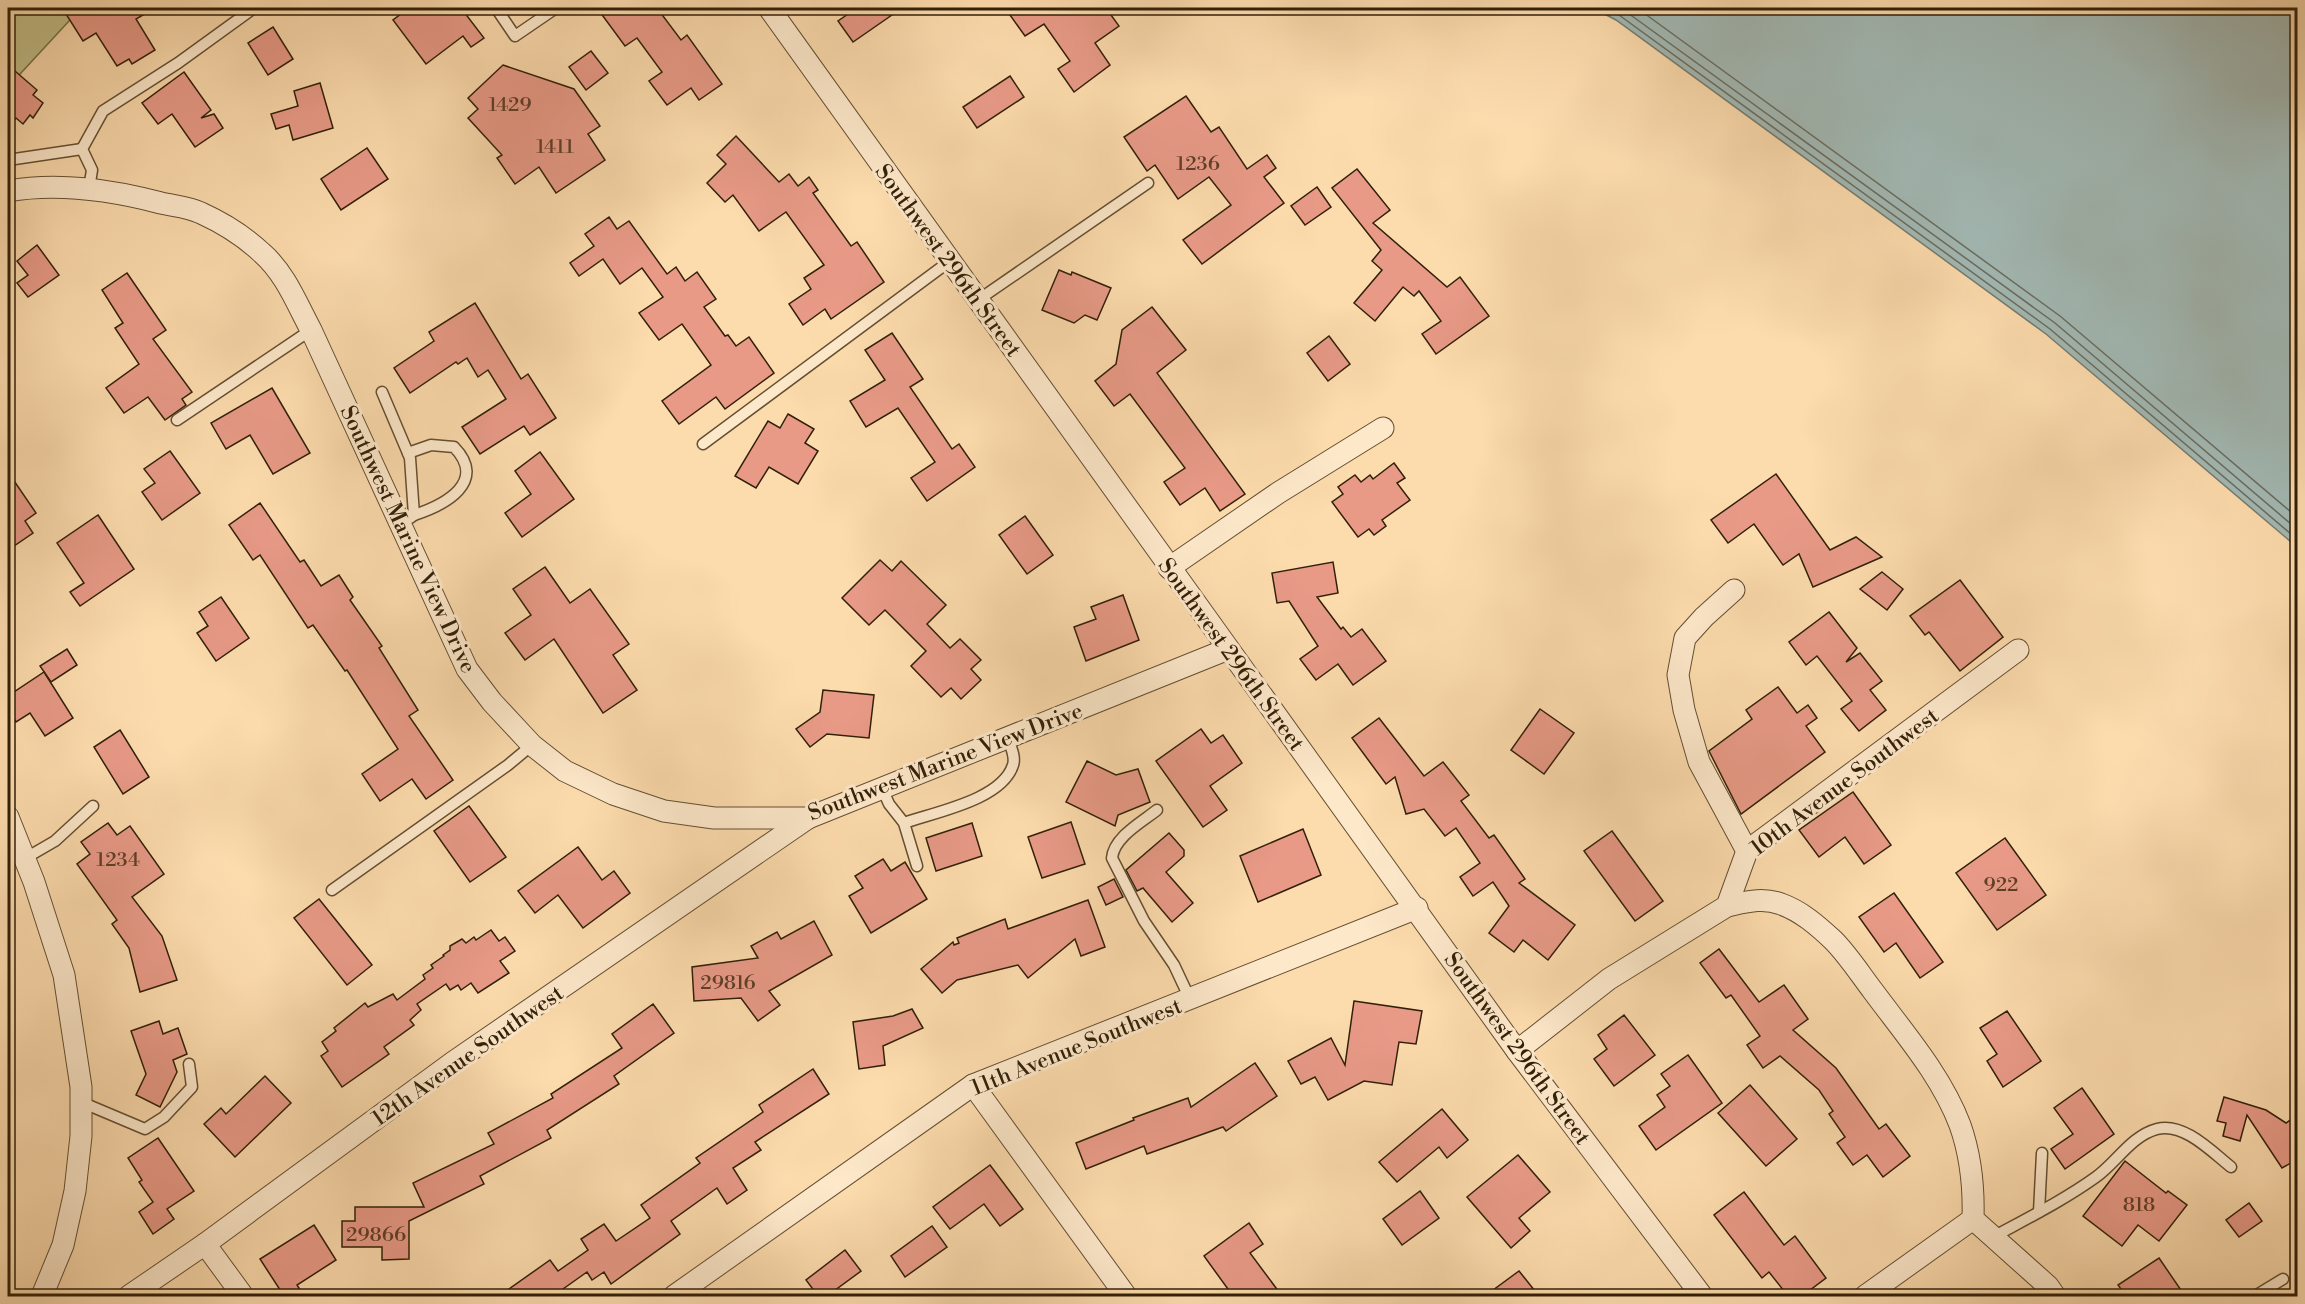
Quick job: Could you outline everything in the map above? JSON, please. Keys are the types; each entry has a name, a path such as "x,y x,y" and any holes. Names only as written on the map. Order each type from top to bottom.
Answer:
{"street":[{"name":"Southwest 296th Street","path":"769,8 1169,568 1417,908 1517,1051 1702,1296"},
{"name":"Southwest Marine View Drive","path":"8,191 22,188 68,187 120,192 200,212 237,233 264,254 282,277 311,330 407,520 467,669 492,702 532,745 566,771 613,794 664,811 714,818 808,818 1228,649"},
{"path":"1169,568 1278,493 1383,428"},
{"path":"1734,590 1685,638 1678,675 1684,710 1698,762 1747,850"},
{"name":"10th Avenue Southwest","path":"1727,906 1747,850 2018,650"},
{"path":"8,817 64,975 81,1087 81,1136 75,1191 63,1245 42,1296"},
{"name":"12th Avenue Southwest","path":"129,1296 205,1244 452,1063 808,818"},
{"path":"1517,1051 1609,979 1727,906 1760,899 1781,904 1807,917 1835,942 1907,1036 1942,1087 1960,1125 1969,1156 1974,1189 1973,1220"},
{"name":"11th Avenue Southwest","path":"674,1296 973,1085 1417,908"},
{"path":"973,1085 1126,1296"},
{"path":"1973,1220 2048,1286 2055,1296"},
{"path":"1865,1296 1973,1220"},
{"path":"205,1244 243,1296"}],"lane":[{"path":"82,149 103,111 178,63 254,8"},
{"path":"496,8 515,36 556,8"},
{"path":"8,160 82,149"},
{"path":"82,149 92,170 89,189"},
{"path":"978,300 1148,183"},
{"path":"703,444 950,261"},
{"path":"177,420 311,330"},
{"path":"382,392 408,453 407,520 429,510 459,491 466,481 467,468 454,447 430,445 408,453"},
{"path":"904,823 989,794 1013,765 1014,756 1008,738"},
{"path":"332,890 508,765 532,745"},
{"path":"882,788 889,804 904,823 917,866"},
{"path":"24,859 55,841 93,806"},
{"path":"1157,810 1121,839 1112,858 1144,921 1174,964 1190,999"},
{"path":"81,1102 144,1129 164,1117 192,1087 189,1064"},
{"path":"1993,1237 2099,1175 2137,1139 2158,1128 2187,1132 2231,1167"},
{"path":"2039,1212 2042,1153"},
{"path":"2255,1296 2283,1278"}],"shaded area":[{"path":"8,8 81,8 8,87"}],"water":[{"path":"1593,8 2297,8 2297,547 2046,334 1616,20"}],"building":[{"path":"77,8 155,8 136,19 155,50 132,64 129,59 117,66 96,33 83,41 66,14"},
{"path":"409,8 461,8 484,38 471,47 463,36 426,64 393,20"},
{"path":"597,8 657,8 681,40 687,35 722,84 699,100 691,88 667,105 649,81 662,72 637,38 625,46"},
{"path":"857,8 902,8 853,42 838,21"},
{"path":"1005,8 1106,8 1119,26 1095,43 1110,65 1074,92 1058,69 1070,61 1044,24 1025,36"},
{"path":"273,27 293,59 268,75 248,43"},
{"path":"591,51 608,73 586,90 569,67"},
{"path":"8,65 37,90 33,95 43,103 33,118 30,115 23,124 16,118 8,128"},
{"path":"503,65 574,89 600,126 588,134 605,160 556,193 539,167 515,184 497,158 502,155 468,118 478,109 468,98"},
{"path":"184,72 211,110 201,118 214,114 223,128 195,147 172,114 158,124 142,103"},
{"path":"1010,76 1024,97 977,128 963,107"},
{"path":"320,83 333,128 293,140 289,125 276,129 271,114 298,106 294,91"},
{"path":"1186,96 1211,132 1219,127 1247,169 1267,155 1276,168 1264,177 1284,203 1202,264 1183,240 1231,205 1209,177 1178,199 1155,165 1147,171 1124,137"},
{"path":"736,136 779,182 789,174 798,186 809,177 818,190 813,193 851,246 857,242 884,282 831,319 825,309 803,325 789,304 811,289 804,278 824,265 786,212 759,231 733,195 725,202 707,183 726,164 717,155"},
{"path":"367,148 388,179 341,210 321,179"},
{"path":"1357,169 1390,210 1373,223 1447,287 1460,277 1489,316 1436,354 1422,334 1441,321 1419,291 1414,296 1403,287 1375,321 1354,303 1382,270 1372,261 1381,250 1332,188"},
{"path":"1317,187 1331,207 1305,225 1291,206"},
{"path":"609,217 617,229 629,221 667,274 676,267 685,281 697,272 716,299 704,307 725,336 728,335 736,346 749,337 774,373 725,409 716,397 679,424 662,401 711,365 682,324 659,340 639,313 663,297 642,268 620,284 603,259 579,276 570,263 594,246 585,234"},
{"path":"37,245 59,275 28,297 17,283 28,275 17,261"},
{"path":"1059,270 1071,275 1072,272 1111,288 1097,320 1085,315 1074,323 1042,310"},
{"path":"127,273 166,330 153,339 192,392 182,399 186,405 165,420 148,397 124,413 106,388 139,364 115,328 123,323 102,290"},
{"path":"475,303 521,379 528,374 556,418 530,435 524,426 480,454 462,427 506,399 488,370 478,377 467,358 458,364 456,362 410,393 394,368 434,341 429,332"},
{"path":"1152,307 1186,350 1157,373 1245,494 1220,511 1205,488 1180,505 1164,482 1185,468 1130,394 1114,406 1095,381 1116,364 1122,330"},
{"path":"892,333 923,379 910,387 952,449 959,444 975,467 927,501 911,478 935,462 898,408 866,427 850,401 885,380 865,350"},
{"path":"1329,336 1350,364 1328,381 1307,353"},
{"path":"272,388 310,453 273,474 250,435 226,449 211,423"},
{"path":"788,414 814,429 805,443 818,451 798,484 769,467 756,488 735,476 768,421 780,428"},
{"path":"170,451 200,493 162,520 142,492 155,483 144,469"},
{"path":"540,452 574,499 522,537 505,513 531,494 515,471"},
{"path":"1394,463 1405,478 1397,483 1410,500 1382,520 1386,526 1374,535 1369,529 1358,537 1332,502 1343,494 1338,487 1355,475 1361,482 1370,475 1373,479"},
{"path":"8,472 36,513 25,521 33,533 8,550"},
{"path":"1776,474 1830,550 1856,537 1882,557 1813,587 1799,554 1783,565 1754,524 1728,543 1711,520"},
{"path":"260,503 300,562 304,560 321,586 339,575 353,597 350,600 382,646 379,648 418,710 409,716 453,780 426,799 412,779 380,801 362,774 398,749 347,670 345,671 313,625 308,628 260,555 253,560 229,525"},
{"path":"98,515 134,569 80,606 70,592 84,583 57,543"},
{"path":"1025,516 1053,555 1027,574 999,535"},
{"path":"880,560 892,571 901,561 946,605 927,624 950,648 960,639 981,660 971,669 981,680 961,699 951,688 941,697 911,666 926,651 885,610 869,625 842,598"},
{"path":"1333,562 1338,593 1317,597 1341,629 1343,627 1351,637 1362,629 1386,661 1353,685 1338,664 1316,680 1300,659 1318,646 1289,601 1277,603 1272,573"},
{"path":"545,567 570,603 590,589 629,644 613,655 637,690 603,713 554,639 525,660 505,633 531,615 513,589"},
{"path":"1882,572 1903,589 1887,610 1860,589"},
{"path":"1960,580 2003,637 1960,671 1929,632 1925,635 1910,616"},
{"path":"1123,595 1139,640 1086,661 1074,627 1096,619 1091,607"},
{"path":"221,597 249,638 216,661 197,633 208,626 199,612"},
{"path":"1829,612 1857,648 1846,662 1860,653 1882,681 1870,690 1886,710 1859,731 1841,709 1852,701 1817,656 1806,665 1789,642"},
{"path":"67,649 77,665 51,682 40,666"},
{"path":"44,672 73,718 45,736 30,713 16,722 8,709 8,696"},
{"path":"1778,687 1797,713 1808,705 1817,718 1806,726 1825,752 1741,814 1709,751 1752,719 1746,710"},
{"path":"823,690 874,695 869,738 827,734 810,747 796,729 820,712"},
{"path":"1540,709 1574,733 1544,774 1511,750"},
{"path":"1379,718 1424,776 1443,762 1469,795 1461,801 1489,838 1494,835 1525,879 1519,883 1575,925 1548,960 1523,940 1514,952 1489,933 1509,906 1493,882 1473,896 1460,877 1480,863 1456,828 1445,836 1424,809 1406,814 1395,777 1386,784 1352,738"},
{"path":"1201,729 1211,743 1223,735 1242,763 1210,786 1227,810 1203,827 1156,761"},
{"path":"120,730 149,777 123,794 94,747"},
{"path":"1087,761 1116,775 1138,769 1150,802 1118,815 1115,826 1066,802"},
{"path":"1853,792 1891,845 1864,864 1845,837 1819,857 1799,830"},
{"path":"469,806 506,857 470,882 434,831"},
{"path":"1071,822 1085,864 1042,878 1028,837"},
{"path":"108,823 117,835 130,826 164,874 132,897 162,936 177,980 140,992 129,948 112,924 117,920 77,864 90,854 81,842"},
{"path":"972,823 982,856 936,871 926,838"},
{"path":"1303,829 1321,875 1258,902 1240,856"},
{"path":"1612,831 1663,901 1635,921 1584,851"},
{"path":"1169,833 1184,850 1184,856 1166,872 1193,903 1172,922 1143,888 1137,891 1126,870"},
{"path":"2005,838 2046,895 1997,930 1956,873"},
{"path":"578,847 602,880 614,871 630,893 583,928 558,895 535,913 518,891"},
{"path":"883,859 891,871 905,862 927,899 871,933 849,896 863,888 855,876"},
{"path":"1114,879 1123,897 1106,905 1098,887"},
{"path":"1894,893 1943,962 1920,978 1896,943 1884,952 1859,917"},
{"path":"319,899 372,965 347,985 294,918"},
{"path":"1088,900 1105,947 1081,956 1075,939 1028,978 1018,965 957,980 942,993 921,969 953,942 954,945 959,943 957,938 1005,919 1008,929"},
{"path":"814,921 832,955 769,991 780,1005 758,1021 741,998 694,1001 692,967 758,958 751,946 777,932 781,939"},
{"path":"491,930 499,941 505,937 515,951 500,961 509,973 478,993 471,983 461,990 458,985 450,990 446,984 417,1004 421,1010 410,1020 414,1025 384,1047 389,1054 342,1087 321,1056 328,1051 322,1042 336,1031 334,1028 365,1003 368,1007 393,994 397,1000 425,979 423,975 433,968 431,965 450,950 450,946 462,939 466,943 474,937 476,940"},
{"path":"1719,949 1759,1002 1784,985 1808,1019 1793,1030 1836,1068 1879,1129 1886,1124 1910,1156 1883,1177 1867,1155 1853,1165 1837,1143 1845,1137 1829,1114 1833,1111 1819,1090 1780,1056 1763,1068 1747,1045 1760,1036 1731,995 1726,998 1700,963"},
{"path":"1354,1001 1422,1011 1416,1044 1399,1042 1392,1085 1364,1081 1328,1100 1315,1077 1301,1084 1288,1061 1331,1038 1345,1065"},
{"path":"653,1004 674,1033 614,1076 619,1084 547,1130 551,1138 480,1176 484,1184 409,1221 409,1259 382,1260 382,1247 342,1247 342,1221 355,1221 355,1207 424,1207 413,1183 494,1144 488,1133 553,1098 551,1094 622,1048 612,1034"},
{"path":"912,1009 923,1028 883,1046 885,1065 859,1069 853,1022 893,1016"},
{"path":"2007,1011 2041,1061 2003,1087 1987,1061 1997,1054 1980,1028"},
{"path":"1624,1015 1655,1055 1614,1086 1594,1059 1607,1049 1598,1035"},
{"path":"159,1021 163,1034 178,1028 187,1054 173,1060 177,1072 160,1107 136,1095 146,1074 131,1031"},
{"path":"1688,1055 1722,1103 1656,1150 1639,1126 1665,1107 1657,1095 1670,1086 1661,1074"},
{"path":"1255,1063 1277,1096 1226,1131 1223,1127 1147,1154 1144,1146 1086,1169 1076,1143 1134,1120 1133,1118 1188,1098 1191,1107"},
{"path":"813,1069 829,1094 755,1142 761,1150 733,1168 747,1190 727,1204 717,1188 671,1221 680,1234 611,1284 604,1272 592,1280 587,1272 553,1296 499,1296 550,1260 558,1271 588,1250 581,1239 604,1224 616,1241 650,1218 641,1205 700,1163 696,1158 763,1112 759,1105"},
{"path":"265,1076 291,1103 235,1157 204,1124 221,1108 226,1114"},
{"path":"1750,1085 1797,1139 1766,1166 1718,1113"},
{"path":"2082,1088 2114,1134 2065,1169 2051,1149 2073,1134 2054,1108"},
{"path":"2224,1097 2266,1110 2286,1123 2298,1115 2298,1159 2282,1168 2247,1115 2240,1141 2223,1136 2226,1123 2217,1121"},
{"path":"1442,1109 1468,1140 1447,1158 1439,1147 1397,1182 1379,1162"},
{"path":"158,1138 194,1191 167,1209 174,1219 153,1234 139,1212 153,1202 139,1182 142,1180 128,1158"},
{"path":"1518,1155 1550,1192 1519,1218 1530,1231 1511,1248 1467,1197"},
{"path":"2125,1161 2166,1193 2168,1191 2187,1205 2159,1241 2138,1225 2122,1246 2083,1216"},
{"path":"990,1165 1023,1209 1000,1226 984,1204 950,1229 933,1207"},
{"path":"1420,1191 1439,1218 1402,1245 1383,1219"},
{"path":"1744,1192 1784,1245 1795,1236 1826,1278 1802,1296 1788,1296 1769,1272 1762,1278 1714,1215"},
{"path":"2249,1203 2262,1221 2239,1237 2226,1220"},
{"path":"1249,1223 1263,1244 1250,1253 1282,1296 1233,1296 1204,1256"},
{"path":"314,1225 336,1260 297,1285 304,1296 284,1296 260,1259"},
{"path":"932,1226 947,1247 905,1277 891,1256"},
{"path":"845,1250 861,1271 827,1296 818,1296 806,1280"},
{"path":"2159,1258 2185,1296 2126,1296 2118,1285"},
{"path":"1519,1271 1539,1296 1485,1296"}]}
